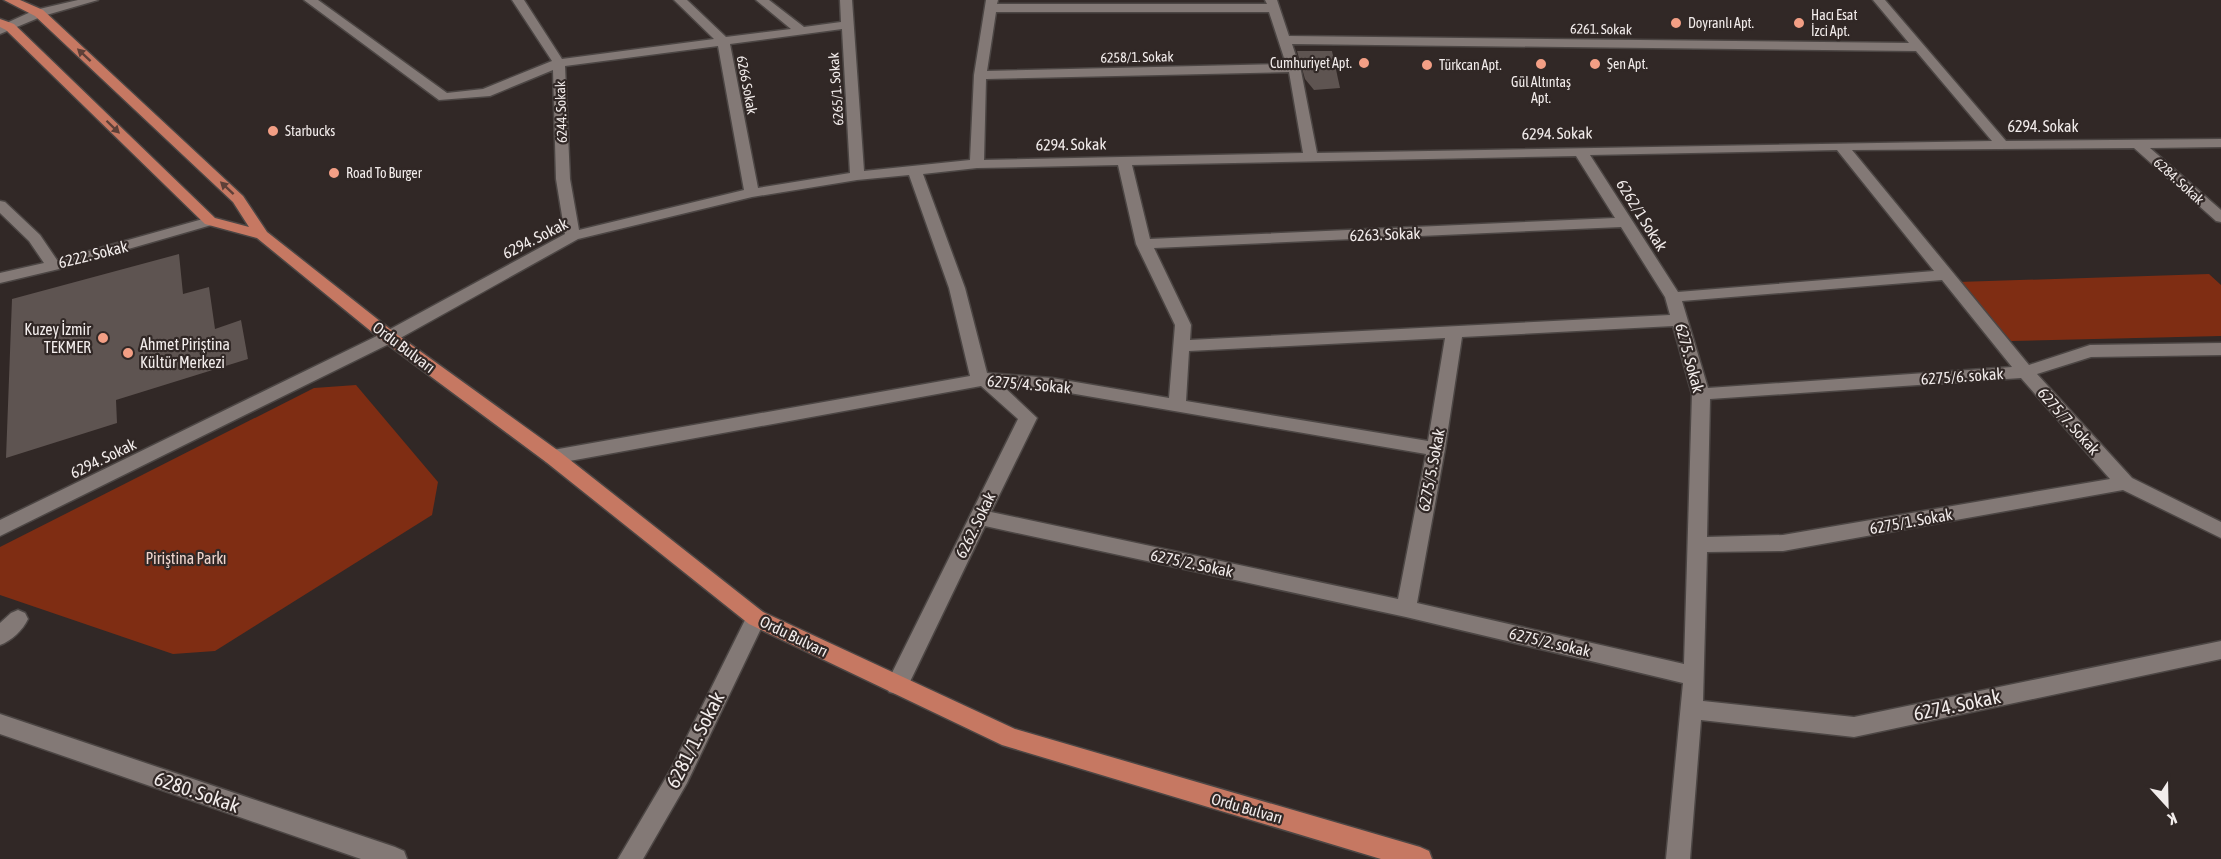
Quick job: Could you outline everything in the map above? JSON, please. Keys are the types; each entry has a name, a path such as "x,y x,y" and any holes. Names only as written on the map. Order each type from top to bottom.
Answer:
{"main road":[{"name":"Ordu Bulvarı","path":"10,0 39,14 238,199 262,235 389,337 553,457 756,618 1010,738 1420,859"},
{"name":"Ordu Bulvarı","path":"3,27 210,221 262,235"}],"street":[{"path":"3,27 39,14 92,0"},
{"path":"309,0 444,97 485,93 560,63 847,25"},
{"name":"6244. Sokak","path":"518,0 560,63 563,179 573,236"},
{"name":"6266 Sokak","path":"680,0 723,41 752,193"},
{"path":"762,0 802,31"},
{"name":"6265/1. Sokak","path":"846,0 857,176"},
{"path":"1880,0 1917,47 2002,144"},
{"path":"977,164 980,75 992,4 1272,4 1294,68 1311,156"},
{"name":"6261. Sokak","path":"1285,40 1917,47"},
{"name":"6258/1. Sokak","path":"980,75 1294,68"},
{"name":"6284. Sokak","path":"2137,143 2221,218"},
{"name":"6294. Sokak","path":"0,529 389,337 573,236 752,193 857,176 977,164 1841,146 2221,143"},
{"path":"1841,146 1947,275"},
{"name":"6262/1 Sokak","path":"1580,151 1673,297"},
{"path":"1124,161 1144,244 1183,325 1177,406"},
{"path":"914,169 957,288 982,379"},
{"name":"6222. Sokak","path":"0,205 35,238 53,266 210,221"},
{"name":"6263. Sokak","path":"1144,244 1626,222"},
{"path":"0,278 53,266"},
{"path":"1673,297 1947,275"},
{"name":"6275/7. Sokak","path":"1947,275 2025,372 2125,483 2221,531"},
{"name":"6275. Sokak","path":"1673,297 1701,394 1694,676 1678,859"},
{"path":"1182,346 1680,320"},
{"name":"6275/5. Sokak","path":"1406,609 1436,449 1454,332"},
{"name":"6275/6. sokak","path":"1701,394 2025,372 2090,351 2221,349"},
{"name":"6275/4. Sokak","path":"553,457 982,379 1052,384 1436,449"},
{"name":"6262. Sokak","path":"897,685 1028,418 982,379"},
{"name":"6275/1. Sokak","path":"1697,545 1783,543 2125,483"},
{"name":"6275/2. Sokak","path":"979,517 1406,609"},
{"name":"6275/2. sokak","path":"1406,609 1694,676"},
{"name":"6281/1. Sokak","path":"630,859 679,776 756,618"},
{"path":"0,636 18,619"},
{"name":"6274. Sokak","path":"1691,709 1854,727 2221,650"},
{"name":"6280. Sokak","path":"0,724 394,859"}],"green space":[{"path":"2209,274 2221,285 2221,336 2011,341 1958,282"},
{"name":"Piriştina Parkı","path":"356,385 438,482 432,515 215,651 173,654 0,595 0,547 314,388"}],"building":[{"path":"1297,51 1332,51 1340,88 1314,90 1305,79"},
{"name":"Ahmet Piriştina Kültür Merkezi","path":"179,254 183,294 209,287 215,329 241,320 248,359 116,400 117,423 6,458 12,299"}],"place":[{"name":"Doyranlı Apt.","path":"1676,23"},
{"name":"Hacı Esat İzci Apt.","path":"1799,23"},
{"name":"Cumhuriyet Apt.","path":"1364,63"},
{"name":"Gül Altıntaş Apt.","path":"1541,64"},
{"name":"Şen Apt.","path":"1595,64"},
{"name":"Türkcan Apt.","path":"1427,65"},
{"name":"Starbucks","path":"273,131"},
{"name":"Road To Burger","path":"334,173"},
{"name":"Kuzey İzmir TEKMER","path":"103,338"},
{"name":"Ahmet Piriştina Kültür Merkezi","path":"128,353"}]}
